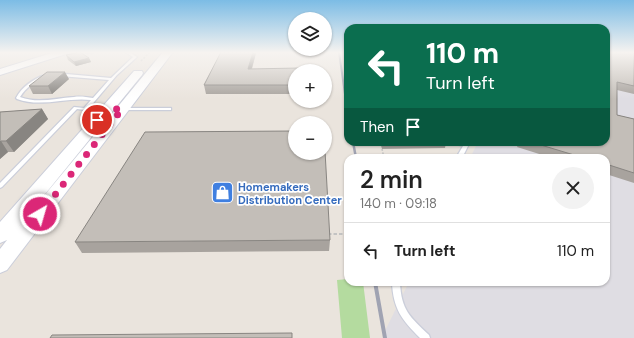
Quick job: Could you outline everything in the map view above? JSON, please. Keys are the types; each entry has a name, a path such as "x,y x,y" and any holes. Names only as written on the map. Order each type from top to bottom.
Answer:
{"main road":[{"path":"0,235 142,68"},
{"path":"0,264 155,68"}],"street":[{"path":"0,72 13,68"}],"lane":[{"path":"85,108 123,68"},
{"path":"93,99 74,98 47,101 23,100 18,98 20,94 38,78 46,76 76,75 93,79 111,79"},
{"path":"0,186 76,108 169,109"},
{"path":"396,286 398,305 410,322 426,338"}],"path":[{"path":"382,149 383,154"},
{"path":"328,234 344,234"}],"shaded area":[{"path":"610,68 634,68 634,338 385,338 384,333 407,286 610,286 610,154 472,154 476,146 610,146"}],"green space":[{"path":"344,279 344,286 364,286 370,338 342,338 337,280"}],"building":[{"path":"213,68 248,68 248,69 288,68 288,85 204,85"},
{"path":"610,68 634,68 634,86 617,82 617,115 634,119 634,173 610,165 610,154 571,154 544,146 610,146"},
{"path":"47,72 65,72 48,86 29,86"},
{"path":"42,109 6,141 0,142 0,112"},
{"name":"Homemakers Distribution Center","path":"288,131 288,160 326,160 330,240 75,242 145,132"},
{"path":"292,333 292,338 50,338 52,335"}],"railway":[{"path":"341,68 344,87"},
{"path":"354,146 355,154"},
{"path":"376,286 385,338"}],"place":[{"name":"Homemakers Distribution Center","path":"222,193"}],"route":[{"path":"40,214 122,109 107,109 97,120"}]}
